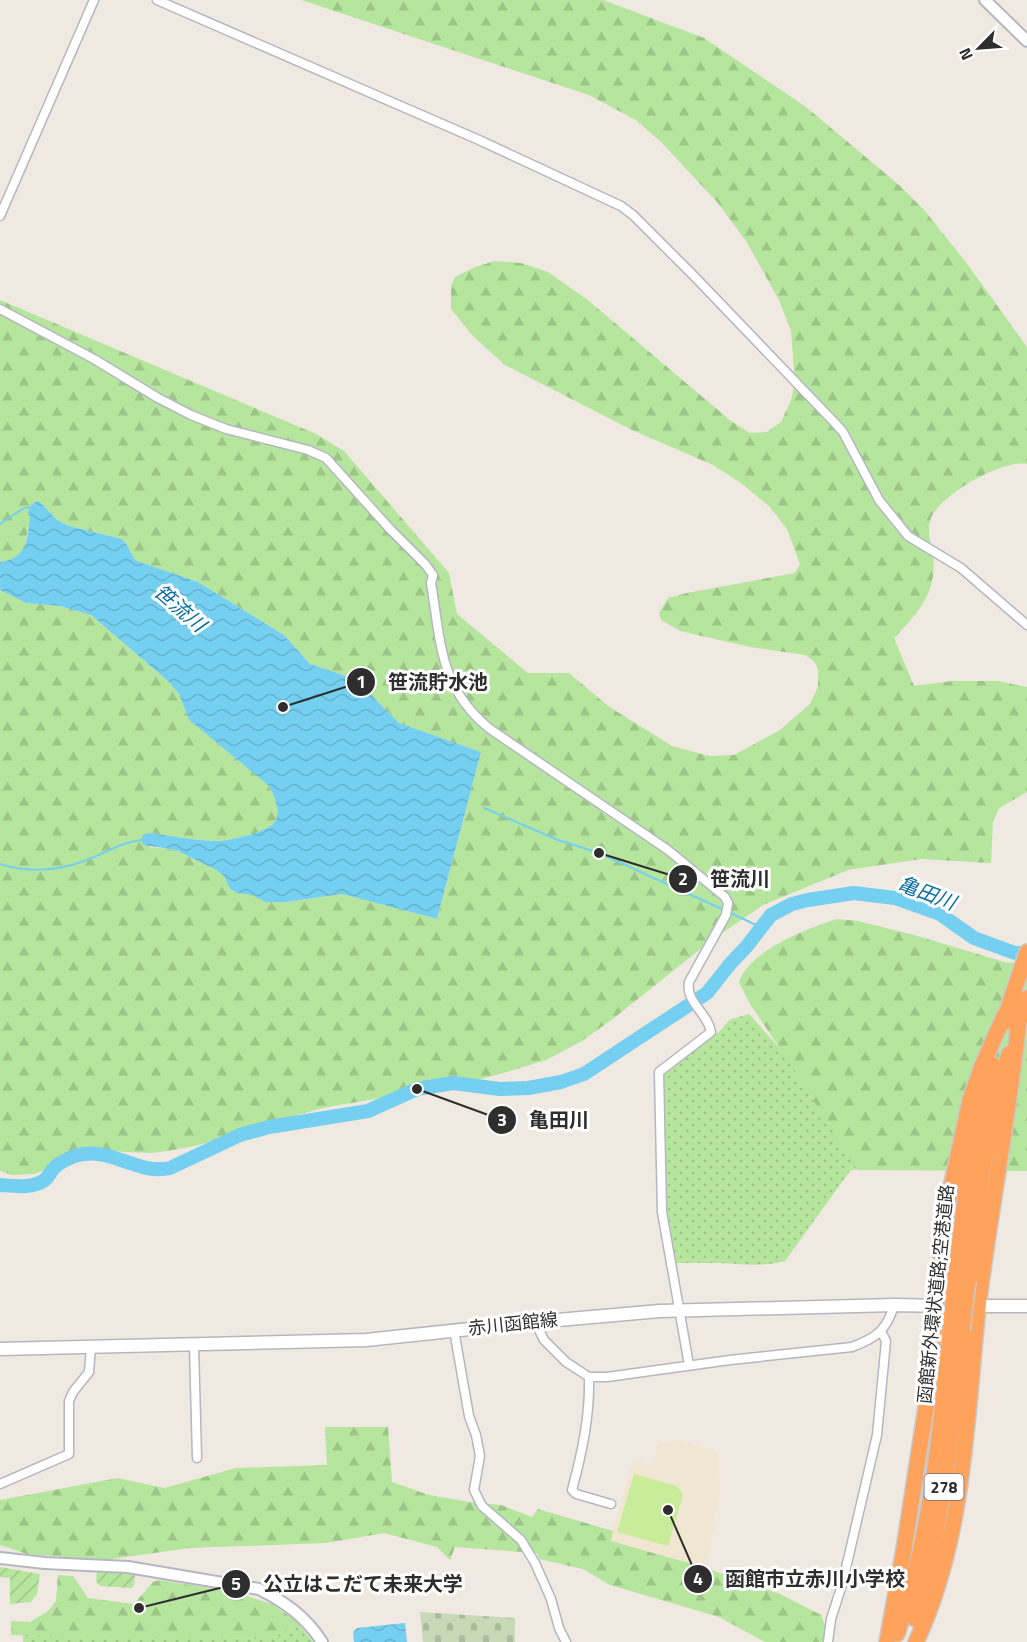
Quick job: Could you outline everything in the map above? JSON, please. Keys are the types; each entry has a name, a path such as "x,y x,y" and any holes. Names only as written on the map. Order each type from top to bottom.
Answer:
{"highway":[{"name":"函館新外環状道路;空港道路","path":"894,1642 905,1612 930,1502 956,1331 971,1153 1012,1018 1027,952"},
{"name":"函館新外環状道路;空港道路","path":"1012,1018 1027,998"},
{"path":"916,1642 938,1582 958,1495 966,1442 1012,1018"},
{"path":"887,1642 927,1401 944,1226 968,1111 982,1066 1012,1018"},
{"name":"函館新外環状道路;空港道路","path":"908,1642 929,1567 940,1510 951,1434 956,1331"}],"main road":[{"name":"赤川函館線","path":"0,1349 366,1340 535,1322 680,1311 894,1305 1027,1306"}],"street":[{"path":"0,216 94,0"},
{"path":"157,0 479,140 621,206 633,215 694,276 843,432 879,500 908,536 961,568 1027,625"},
{"path":"985,0 1027,41"},
{"path":"0,309 94,359 191,415 226,429 308,450 326,458 433,575 431,583 449,675 467,708 490,729 691,867 725,897 727,911 689,982 691,997 710,1024 711,1032 659,1072 662,1212 689,1365"},
{"path":"535,1322 544,1340 566,1362 589,1377 608,1377 689,1365 840,1350 863,1343 881,1331 887,1325 894,1305"},
{"path":"454,1330 469,1416 480,1456 474,1490 482,1506 520,1540 535,1563 566,1642"},
{"path":"828,1642 831,1619 842,1586 877,1435 886,1341 881,1331"},
{"path":"194,1345 197,1458"},
{"path":"0,1484 69,1454 69,1401 73,1392 89,1372 91,1347"},
{"path":"589,1377 589,1402 572,1490 576,1494 611,1504"},
{"path":"0,1558 45,1563 128,1567 259,1589 293,1609 306,1620 322,1642"}],"shaded area":[{"path":"678,1440 718,1452 720,1489 706,1568 610,1541 634,1459 652,1466 658,1444"}],"green space":[{"path":"301,0 603,0 704,38 806,107 899,185 925,211 965,261 1027,347 1027,464 1003,467 973,480 946,499 937,509 931,518 929,527 934,567 929,591 911,620 894,638 914,686 952,681 998,681 1027,687 1027,792 999,808 993,821 991,863 921,859 848,870 763,905 708,943 582,1041 546,1060 455,1086 327,1107 260,1125 199,1145 152,1153 106,1151 86,1155 34,1174 12,1175 0,1171 0,590 26,603 60,606 91,615 169,682 179,694 189,720 268,785 275,799 276,820 273,824 255,833 239,838 211,841 149,833 150,847 176,850 216,870 224,876 230,889 237,893 252,895 267,902 286,902 342,894 437,919 481,752 399,723 355,679 310,664 284,635 198,582 137,561 122,539 69,526 57,520 39,501 32,512 26,542 21,553 10,560 0,562 0,300 316,434 344,451 449,573 457,614 528,673 569,673 608,706 672,746 709,756 734,755 780,730 810,704 818,687 818,669 814,661 805,655 750,647 680,631 661,620 659,613 668,598 795,573 800,564 787,529 769,506 741,483 713,465 632,430 505,365 472,335 451,309 451,285 455,277 475,267 495,261 521,263 548,272 589,301 731,421 750,433 767,432 781,422 791,400 795,383 791,331 779,300 746,241 718,203 662,143 636,120 589,95"},
{"path":"837,919 858,921 914,935 1008,963 1027,960 1027,1171 857,1170 750,1004 739,982 745,970 767,950 811,928"},
{"path":"749,1014 881,1161 850,1171 785,1261 757,1265 675,1263 666,1213 663,1073 720,1031 729,1020"},
{"path":"325,1427 388,1427 392,1482 429,1495 501,1505 532,1517 538,1509 613,1531 611,1541 706,1568 780,1594 821,1615 832,1642 765,1642 719,1617 610,1585 583,1569 539,1559 537,1553 455,1547 450,1560 437,1547 384,1533 326,1543 190,1548 104,1560 27,1554 0,1545 0,1500 118,1478 164,1488 236,1468 327,1465"},
{"path":"634,1474 677,1486 683,1495 668,1546 617,1532"},
{"path":"0,1567 40,1574 37,1594 31,1602 10,1604 10,1578 0,1577"},
{"path":"97,1571 133,1572 134,1586 131,1588 100,1586 96,1581"},
{"path":"58,1575 73,1576 88,1598 134,1604 153,1582 159,1580 234,1592 272,1604 296,1621 273,1639 11,1635 11,1621 30,1622 48,1611 56,1601"},
{"path":"420,1612 515,1618 515,1642 423,1642"},
{"path":"296,1621 313,1642 23,1642 23,1634 273,1639"}],"water":[{"path":"39,501 57,520 69,526 122,539 137,561 198,582 284,635 310,664 355,679 399,723 481,752 437,919 342,894 286,902 266,902 252,895 237,893 230,889 224,876 216,870 176,850 144,845 141,840 143,835 149,833 219,841 255,833 273,824 276,820 275,799 268,785 189,720 179,694 169,682 91,615 60,606 26,603 0,590 0,562 9,560 21,552 27,540 29,510"},
{"path":"405,1623 407,1642 354,1642 353,1632 357,1628"}],"waterway":[{"name":"笹流川","path":"0,524 24,508 31,509"},
{"name":"笹流川","path":"484,808 558,840 599,853 724,910"},
{"path":"0,864 38,870 57,868 141,840"},
{"name":"亀田川","path":"0,1185 36,1184 46,1179 60,1163 84,1154 106,1155 148,1168 170,1168 240,1135 269,1127 368,1111 417,1089 453,1083 500,1089 528,1088 561,1082 584,1074 707,993 771,915 792,904 808,900 854,893 895,898 940,914 974,938 1015,953 1027,953"},
{"name":"笹流川","path":"729,912 760,927"}],"place":[{"name":"笹流貯水池","path":"283,707"},
{"name":"笹流川","path":"599,853"},
{"name":"亀田川","path":"417,1089"},
{"name":"函館市立赤川小学校","path":"668,1510"},
{"name":"公立はこだて未来大学","path":"139,1608"}]}
